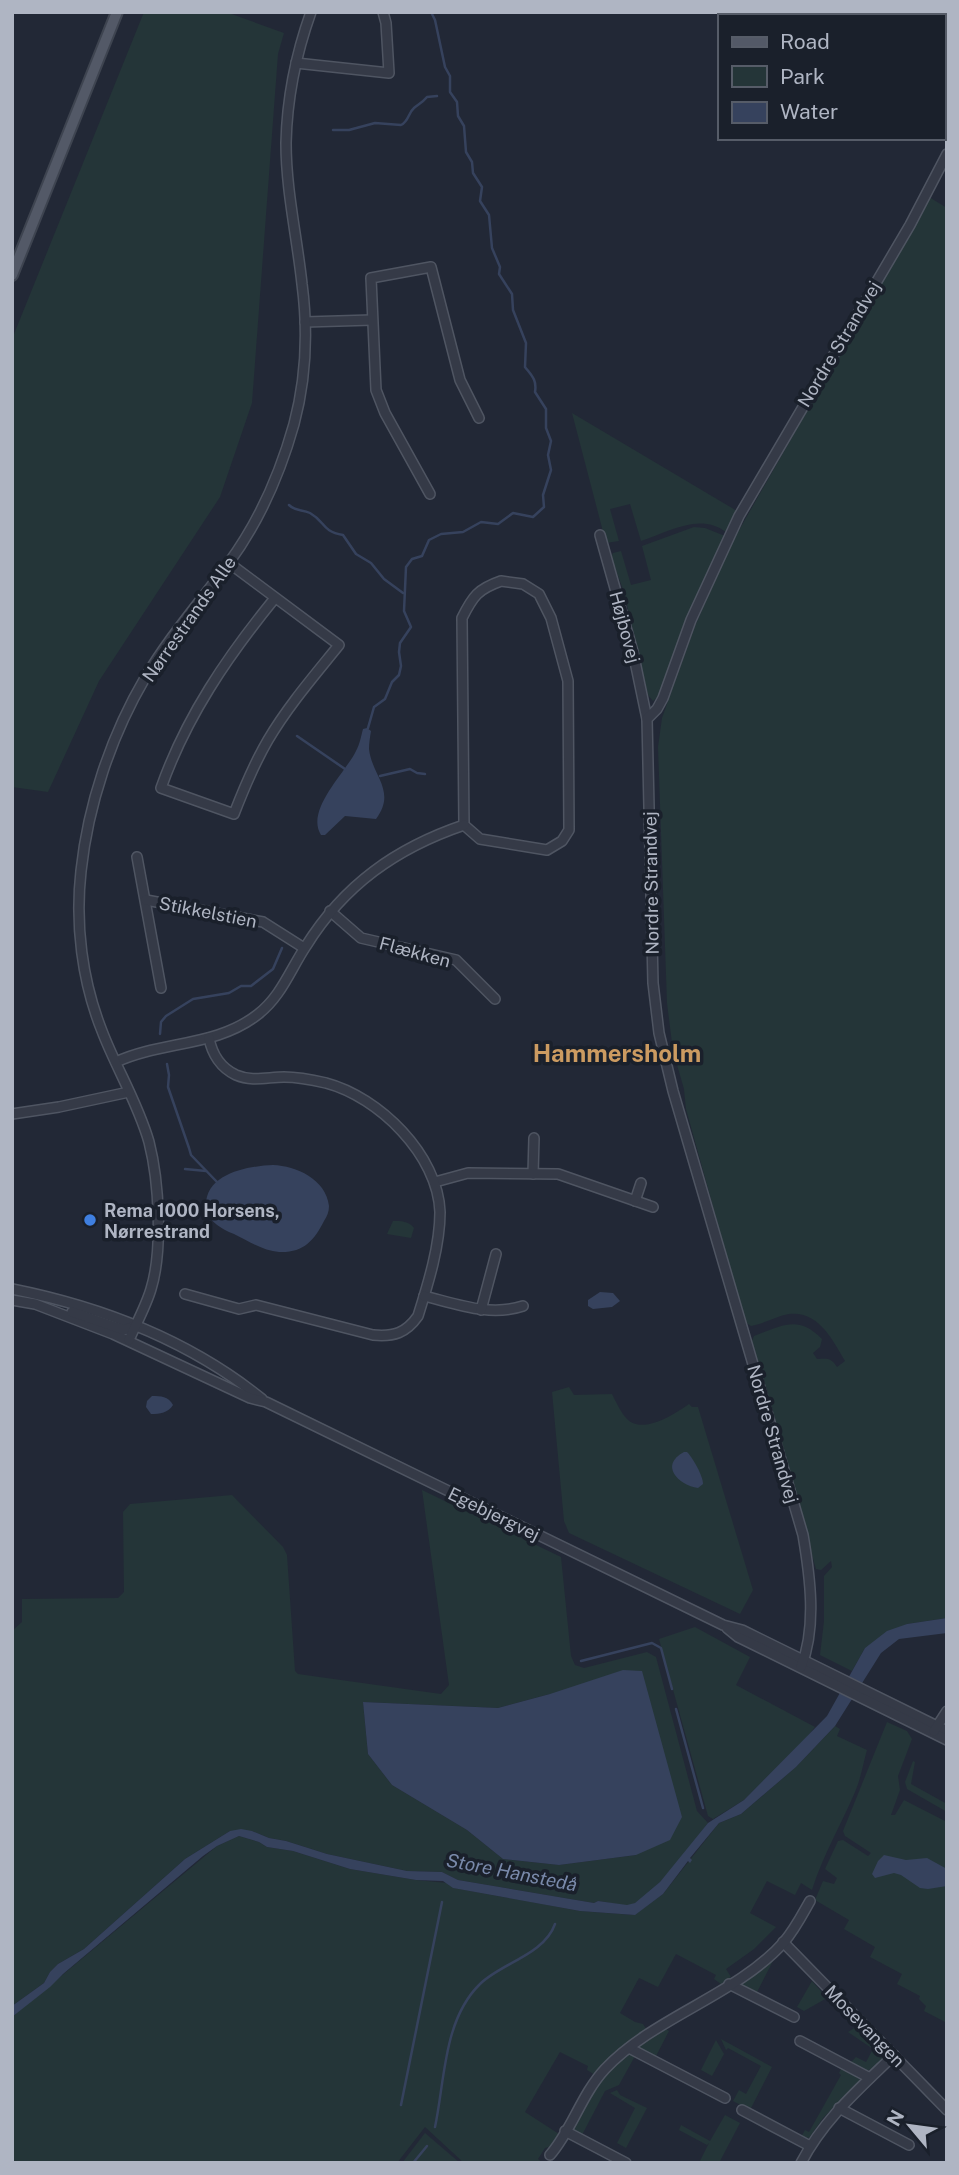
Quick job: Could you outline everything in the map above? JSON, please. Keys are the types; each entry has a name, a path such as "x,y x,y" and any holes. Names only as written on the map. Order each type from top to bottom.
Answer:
{"main road":[{"path":"12,275 117,12"}],"street":[{"name":"Nørrestrands Alle","path":"128,1340 151,1288 158,1229 154,1172 148,1140 102,1032 88,989 79,928 81,872 91,815 102,775 119,731 145,679 184,620 229,563 266,502 283,462 295,420 303,375 305,322 286,144 296,63 311,12"},
{"path":"296,63 389,73 383,12"},
{"name":"Nordre Strandvej","path":"802,1663 810,1619 811,1578 803,1535 673,1091 659,1033 653,983 647,719 663,698 691,620 739,516 910,225 947,154"},
{"path":"430,494 385,413 376,390 371,278 431,267 460,380 479,418"},
{"path":"305,322 372,320"},
{"name":"Højbovej","path":"600,536 633,652 647,719"},
{"path":"229,563 339,645 286,712 268,740 234,814 161,788 172,757 197,706 228,659 275,598"},
{"path":"501,581 523,584 539,594 551,618 568,681 569,830 562,841 547,850 480,839 464,825 462,618 470,602 482,588 501,581"},
{"path":"116,1062 145,1051 209,1038 238,1027 269,1005 304,948 330,911 350,889 389,859 416,844 464,825"},
{"name":"Stikkelstien","path":"137,857 161,988"},
{"name":"Stikkelstien","path":"146,900 263,922 304,948"},
{"name":"Flækken","path":"330,911 361,938 456,960 495,999"},
{"path":"185,1294 239,1309 256,1305 373,1335 390,1336 401,1333 411,1326 418,1316 438,1231 440,1210 435,1182 424,1162 395,1123 375,1108 353,1094 326,1083 285,1077 254,1080 238,1076 222,1065 212,1051 209,1038"},
{"path":"12,1114 129,1093"},
{"path":"533,1174 534,1138"},
{"path":"435,1182 468,1173 558,1174 653,1207"},
{"path":"635,1201 641,1183"},
{"path":"481,1310 496,1254"},
{"name":"Egebjergvej","path":"12,1289 56,1298 135,1325 202,1358 266,1402 723,1625 742,1630 836,1681 935,1729 947,1731"},
{"path":"424,1296 481,1310 507,1311 523,1306"},
{"name":"Egebjergvej","path":"12,1300 35,1304 128,1340 250,1398 266,1402"},
{"path":"35,1304 73,1312 124,1331 135,1325"},
{"path":"935,1729 947,1712"},
{"name":"Egebjergvej","path":"935,1729 947,1740"},
{"path":"550,2155 590,2087 605,2069 629,2048 752,1969 783,1942 810,1901"},
{"name":"Mosevangen","path":"783,1942 947,2110"},
{"path":"729,1984 794,2018"},
{"path":"800,2041 870,2078"},
{"path":"629,2048 725,2098"},
{"path":"801,2163 810,2146 839,2108 894,2055"},
{"path":"839,2108 909,2145"},
{"path":"742,2110 810,2146"},
{"path":"565,2131 626,2163"}],"green space":[{"path":"144,12 226,12 284,33 278,54 252,403 220,497 99,681 48,792 12,787 12,339"},
{"path":"929,197 947,208 947,1618 907,1624 865,1648 852,1671 820,1655 824,1621 824,1576 832,1567 831,1561 821,1570 816,1569 751,1343 754,1336 781,1326 797,1324 813,1331 822,1339 820,1347 813,1353 817,1359 828,1359 837,1367 845,1361 823,1328 808,1317 789,1314 751,1326 745,1322 686,1109 684,1089 673,1051 667,1003 658,747 662,718 695,626 730,546"},
{"path":"572,413 737,511 726,532 716,526 695,524 641,541 630,504 610,509 619,541 606,543"},
{"path":"694,527 705,528 725,536 661,694 653,701 648,695 624,592 611,557 613,553 621,551 631,585 651,580 642,546"},
{"path":"393,1221 412,1226 414,1228 411,1238 387,1234"},
{"path":"569,1387 574,1395 612,1394 627,1419 641,1425 659,1421 689,1404 698,1407 753,1590 740,1614 569,1533 564,1521 552,1392"},
{"path":"422,1490 561,1557 571,1656 575,1665 584,1668 647,1652 656,1657 697,1811 708,1823 683,1856 649,1893 639,1901 626,1905 598,1901 594,1903 458,1880 442,1872 407,1871 327,1854 252,1831 230,1831 185,1859 84,1949 58,1964 44,1983 12,2006 12,1631 22,1622 22,1599 118,1598 124,1592 123,1512 130,1504 232,1495 283,1547 287,1555 295,1671 298,1674 441,1694 449,1685","holes":["550,1694 636,1855 559,1865 503,1859 467,1830 392,1785 368,1754 363,1702 498,1708"]},
{"path":"695,1627 750,1657 736,1685 815,1727 800,1746 744,1800 713,1819 708,1816 659,1639"},
{"path":"887,1722 907,1731 912,1739 898,1776 900,1790 891,1815 895,1815 904,1800 947,1822 947,2023 924,2011 926,2006 919,1999 920,1996 897,1984 902,1974 870,1957 875,1947 844,1929 849,1920 815,1900 823,1881 834,1884 837,1878 825,1869 838,1841 843,1840 868,1856 871,1853 845,1836 843,1831"},
{"path":"835,1726 840,1729 837,1736 867,1750 857,1787 812,1890 801,1883 795,1895 767,1881 750,1913 776,1927 754,1949 726,1969 731,1977 721,1984 714,1979 716,1975 676,1954 658,1987 639,1978 620,2013 643,2024 648,2032 595,2075 587,2070 588,2066 560,2052 525,2112 559,2134 552,2146 545,2148 538,2159 543,2163 464,2163 425,2127 397,2163 12,2163 12,2017 217,1846 239,1836 267,1847 293,1851 350,1869 447,1883 454,1888 580,1911 634,1915 663,1894 719,1823 741,1814 796,1767"},
{"path":"913,1761 911,1784 947,1804 947,1812 907,1789 905,1782"},
{"path":"770,1959 773,1961 756,1994 740,1985"},
{"path":"812,1981 827,1998 804,2011 797,2007"},
{"path":"856,2027 882,2054 882,2059 872,2069 865,2071 850,2063 856,2057 866,2062 873,2049 848,2032"},
{"path":"666,2029 669,2031 655,2058 641,2051 640,2046"},
{"path":"721,2039 772,2067 750,2110 733,2101 739,2090 746,2094 761,2066 728,2048 726,2050"},
{"path":"716,2040 724,2054 712,2076 701,2070"},
{"path":"632,2054 635,2056 619,2085 605,2091 582,2135 575,2132 572,2125 606,2073 624,2057"},
{"path":"842,2067 860,2081 823,2118 809,2138 801,2137 805,2130 809,2132 841,2075 839,2073"},
{"path":"617,2090 620,2095 647,2108 626,2148 617,2143 635,2108 610,2093"},
{"path":"725,2115 740,2123 719,2163 699,2163 709,2143 707,2145 679,2130 681,2125 710,2141"},
{"path":"425,2133 460,2163 402,2163"}],"water":[{"path":"363,729 371,731 371,759 384,792 382,809 376,819 345,816 325,835 321,835 318,814 322,803 356,751"},
{"path":"273,1165 300,1171 316,1181 327,1197 329,1206 327,1216 312,1240 301,1248 287,1252 268,1250 219,1227 211,1219 206,1205 213,1185 230,1173"},
{"path":"600,1292 613,1293 620,1301 612,1307 593,1309 588,1306 588,1300"},
{"path":"152,1396 167,1398 173,1405 169,1410 151,1414 146,1407"},
{"path":"684,1452 692,1458 701,1476 703,1484 698,1488 684,1483 674,1474 673,1463"},
{"path":"947,1618 947,1633 899,1639 881,1653 835,1726 796,1767 741,1814 719,1823 663,1894 635,1915 580,1911 453,1888 443,1881 416,1880 350,1869 293,1851 267,1847 239,1836 203,1856 12,2017 12,2006 44,1983 58,1964 84,1949 185,1859 230,1831 252,1831 327,1854 407,1871 442,1872 458,1880 594,1903 635,1903 660,1882 708,1823 744,1800 827,1716 865,1648 887,1631 907,1624"},
{"path":"623,1670 642,1671 682,1817 670,1840 636,1855 559,1865 503,1859 467,1830 392,1785 368,1754 363,1702 498,1708"},
{"path":"884,1855 906,1860 927,1858 947,1869 947,1886 920,1888 894,1873 875,1878 872,1874"}],"waterway":[{"path":"368,728 374,707 385,699 392,682 399,675 400,643 411,627 404,611 406,567 412,559 422,556 429,540 441,534 463,532 481,522 498,524 513,513 533,517 544,507 543,495 551,470 548,455 551,441 546,428 546,409 535,392 533,378 525,367 526,343 513,310 512,294 499,274 500,267 492,248 489,215 480,201 482,187 473,173 472,162 466,152 464,126 458,116 457,102 450,92 450,76 445,67 431,12"},
{"path":"333,130 349,130 375,123 401,125 412,110 427,97 437,96"},
{"path":"289,505 310,513 327,529 343,535 356,554 371,563 384,579 403,593"},
{"path":"297,736 345,769"},
{"path":"380,776 410,769 425,774"},
{"path":"160,1034 161,1022 166,1016 193,999 229,993 241,986 251,986 273,969 282,948"},
{"path":"167,1064 168,1087 191,1155 217,1182"},
{"path":"185,1169 206,1171"},
{"path":"581,1661 652,1643 661,1648 672,1689"},
{"path":"676,1709 703,1808"},
{"path":"401,2105 442,1902"},
{"path":"435,2127 447,2052 459,2015 468,1999 489,1977 542,1943 555,1924"},
{"path":"413,2163 427,2146"}],"place":[{"name":"Rema 1000 Horsens, Nørrestrand","path":"90,1220"}],"district":[{"name":"Hammersholm","path":"617,1053"}],"water label":[{"name":"Store Hanstedå","path":"512,1872"}]}
